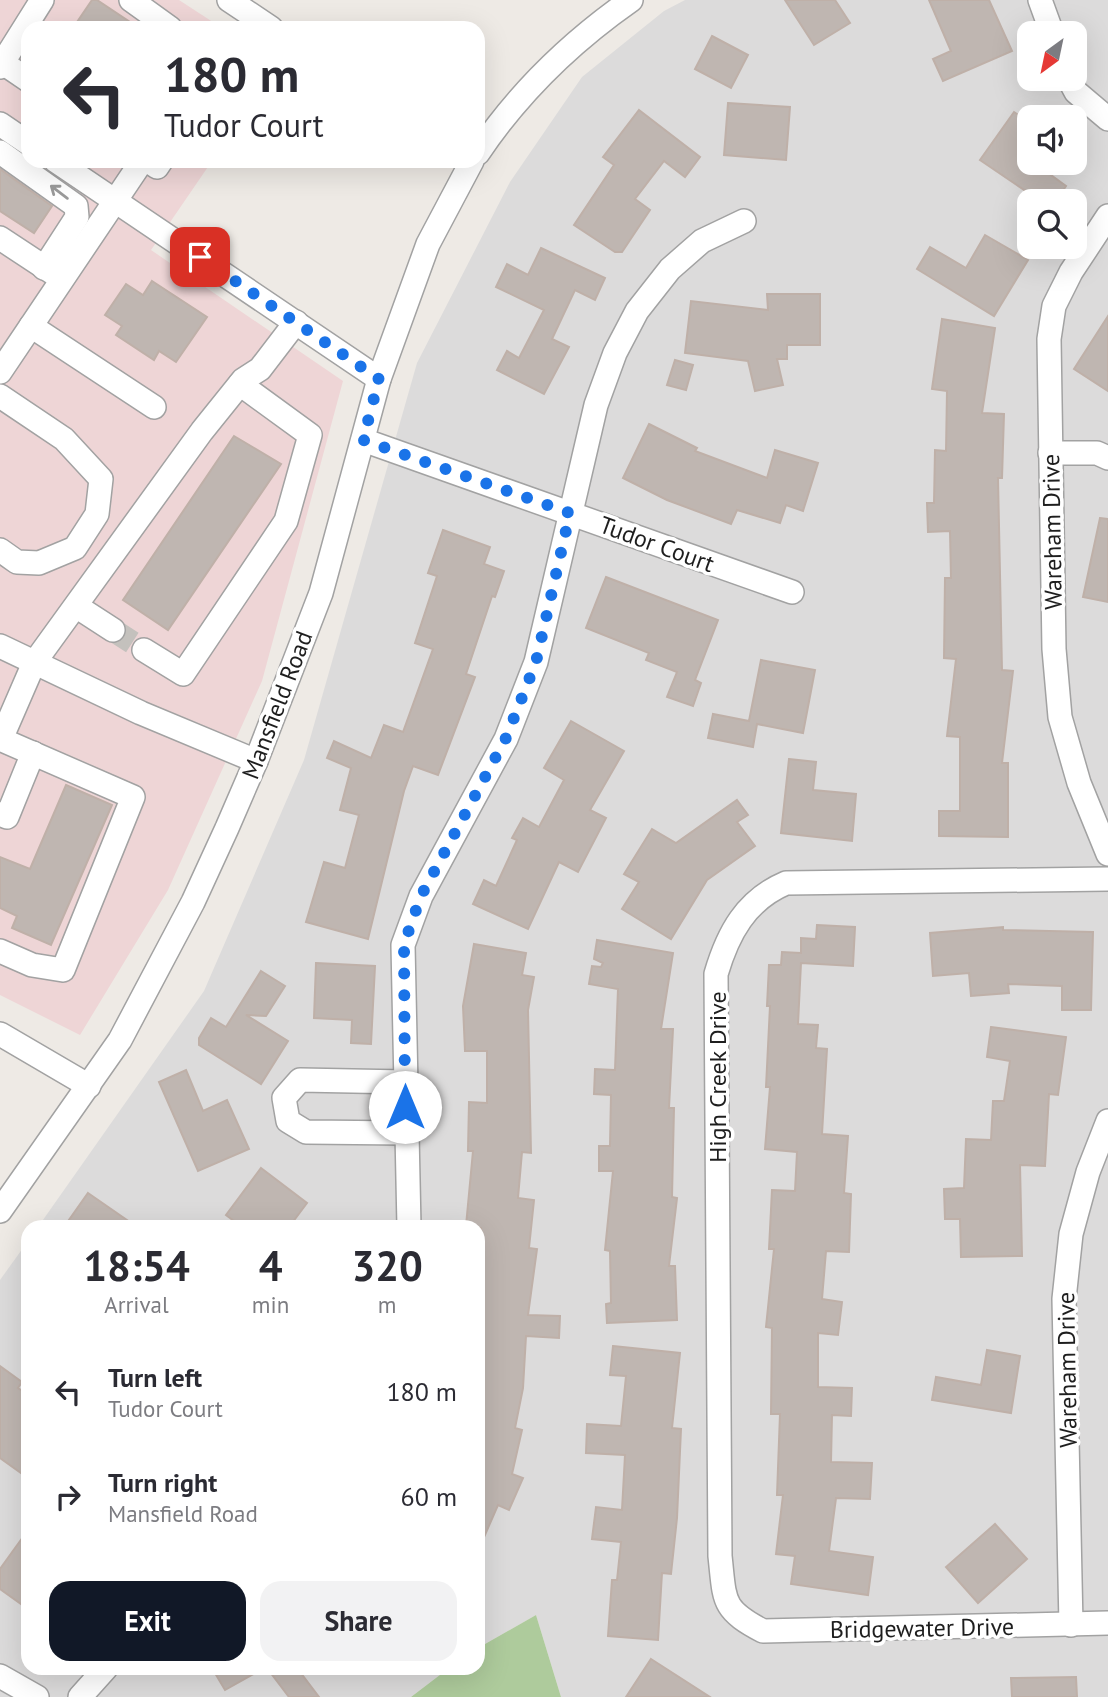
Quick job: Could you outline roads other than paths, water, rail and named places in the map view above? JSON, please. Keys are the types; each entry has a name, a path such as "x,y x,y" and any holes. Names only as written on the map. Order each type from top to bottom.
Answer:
{"street":[{"path":"29,21 42,0"},
{"path":"131,0 160,21"},
{"path":"229,0 260,21"},
{"path":"485,142 503,115 551,65 604,19 631,0"},
{"path":"1040,0 1048,21"},
{"path":"21,33 1,65 21,76"},
{"path":"1075,91 1108,119"},
{"path":"0,124 21,138"},
{"path":"0,152 21,167"},
{"path":"0,372 30,326 77,217 76,206 23,168"},
{"path":"66,168 379,379"},
{"path":"53,273 137,168"},
{"name":"Mansfield Road","path":"0,1211 120,1040 193,902 256,761 321,593 379,379 428,244 468,168"},
{"name":"Wareham Drive","path":"1108,216 1054,306 1049,339 1054,649 1060,717 1079,783 1108,854"},
{"path":"409,1220 405,1133 404,944 421,896 506,738 531,674 596,405 615,354 637,311 681,259 702,241 744,221"},
{"path":"0,238 53,273"},
{"path":"0,951 32,965 63,970 133,797 1,739 34,663 202,431 240,384 260,369 296,322"},
{"path":"30,326 154,407"},
{"path":"144,650 183,674 286,521 310,435 240,384"},
{"path":"0,396 64,439 102,479 97,514 75,548 39,563 17,562 0,550"},
{"name":"Tudor Court","path":"363,440 792,592"},
{"path":"1050,453 1097,453 1108,457"},
{"path":"76,606 113,630"},
{"path":"0,646 256,761"},
{"path":"0,814 7,817 33,753"},
{"name":"High Creek Drive","path":"738,1618 726,1601 720,1556 716,974 723,949 748,906 766,892 786,883 1108,879"},
{"path":"0,1034 89,1086"},
{"path":"405,1082 300,1080 284,1098 288,1121 306,1132 405,1133"},
{"name":"Wareham Drive","path":"1071,1625 1065,1299 1071,1234 1088,1172 1108,1121"},
{"name":"Bridgewater Drive","path":"738,1618 763,1631 1108,1623"},
{"path":"80,1697 100,1675"},
{"path":"0,1676 37,1697"}],"tunnel":[{"path":"113,630 144,650"}]}
